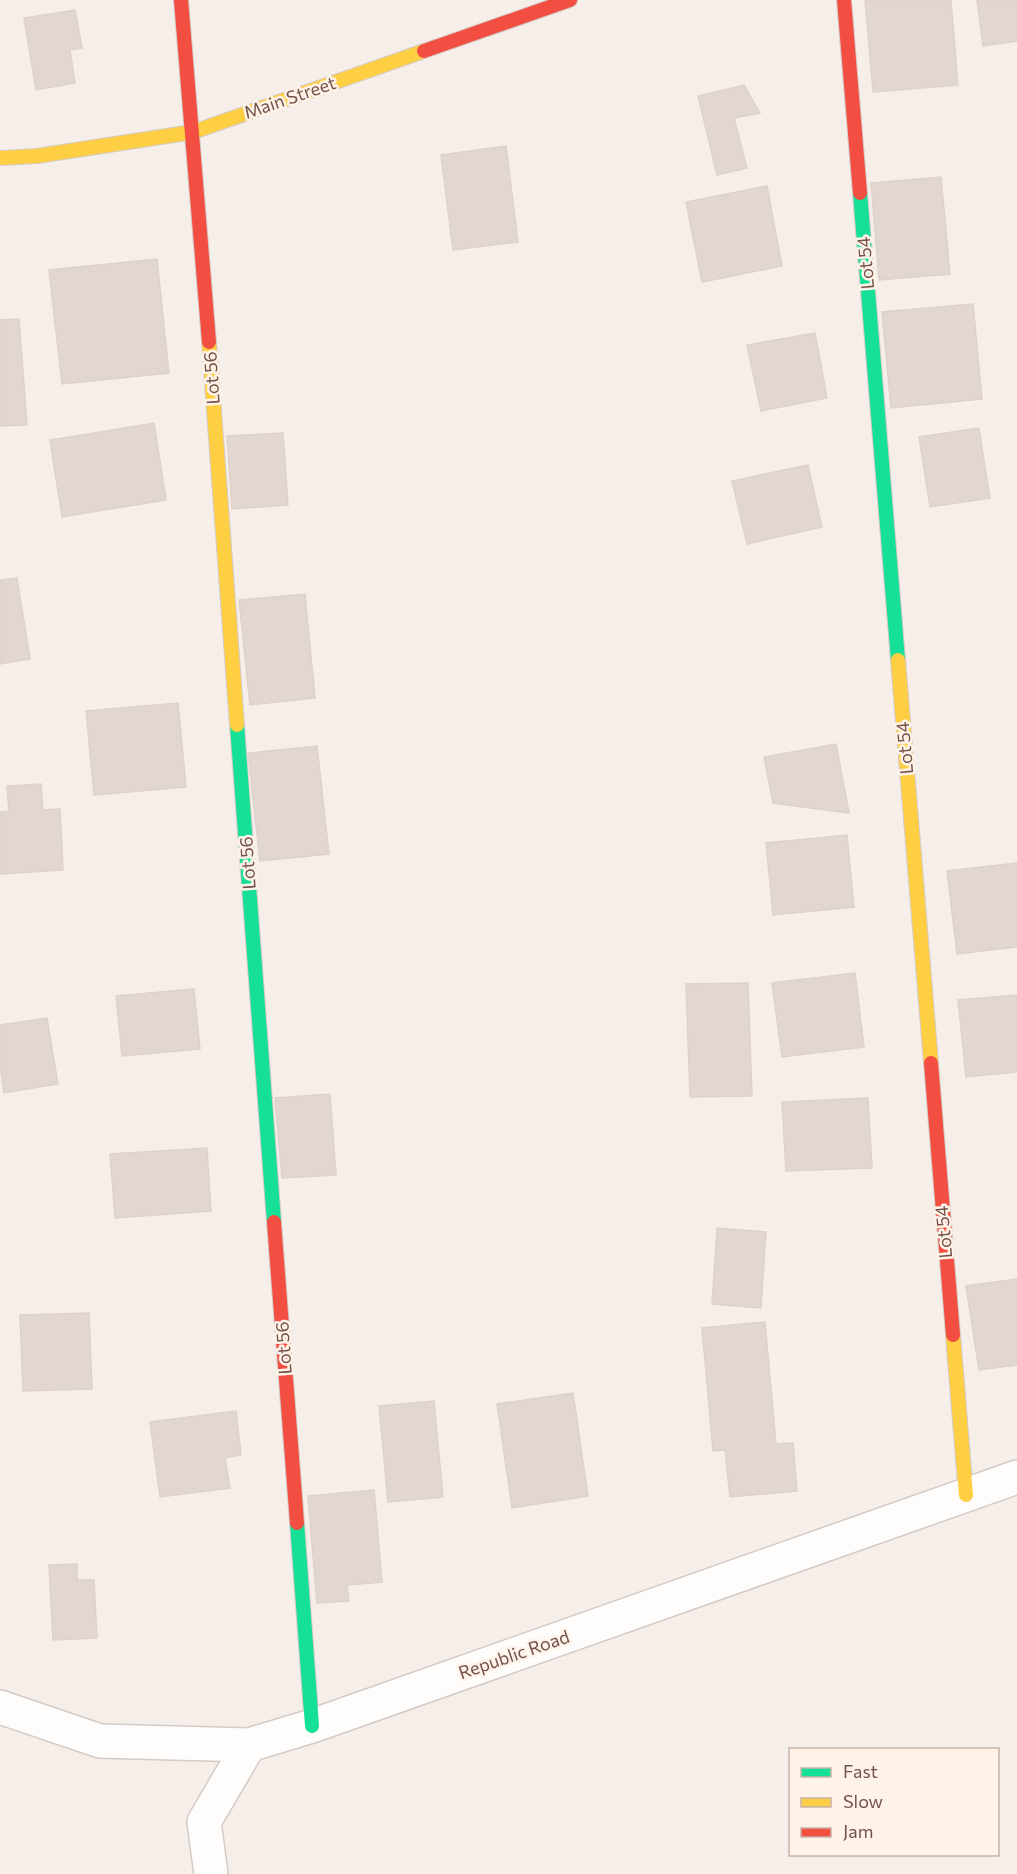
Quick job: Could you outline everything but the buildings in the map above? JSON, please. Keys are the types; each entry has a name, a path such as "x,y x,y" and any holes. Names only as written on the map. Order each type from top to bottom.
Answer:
{"street":[{"name":"Lot 56","path":"181,0 193,132 312,1726"},
{"name":"Main Street","path":"0,158 37,156 193,132 520,9 570,0"},
{"name":"Lot 54","path":"844,0 966,1495"},
{"name":"Republic Road","path":"0,1707 100,1741 249,1745 312,1726 1017,1477"},
{"path":"211,1874 204,1822 249,1745"}],"traffic: fast":[{"path":"860,193 898,660"},
{"path":"237,725 274,1222"},
{"path":"297,1523 312,1726"}],"traffic: slow":[{"path":"0,158 37,156 193,132 424,51"},
{"path":"209,342 237,725"},
{"path":"898,660 931,1063"},
{"path":"953,1335 966,1495"}],"traffic: jam":[{"path":"181,0 209,342"},
{"path":"424,51 570,0"},
{"path":"844,0 860,193"},
{"path":"931,1063 953,1335"},
{"path":"274,1222 297,1523"}]}
